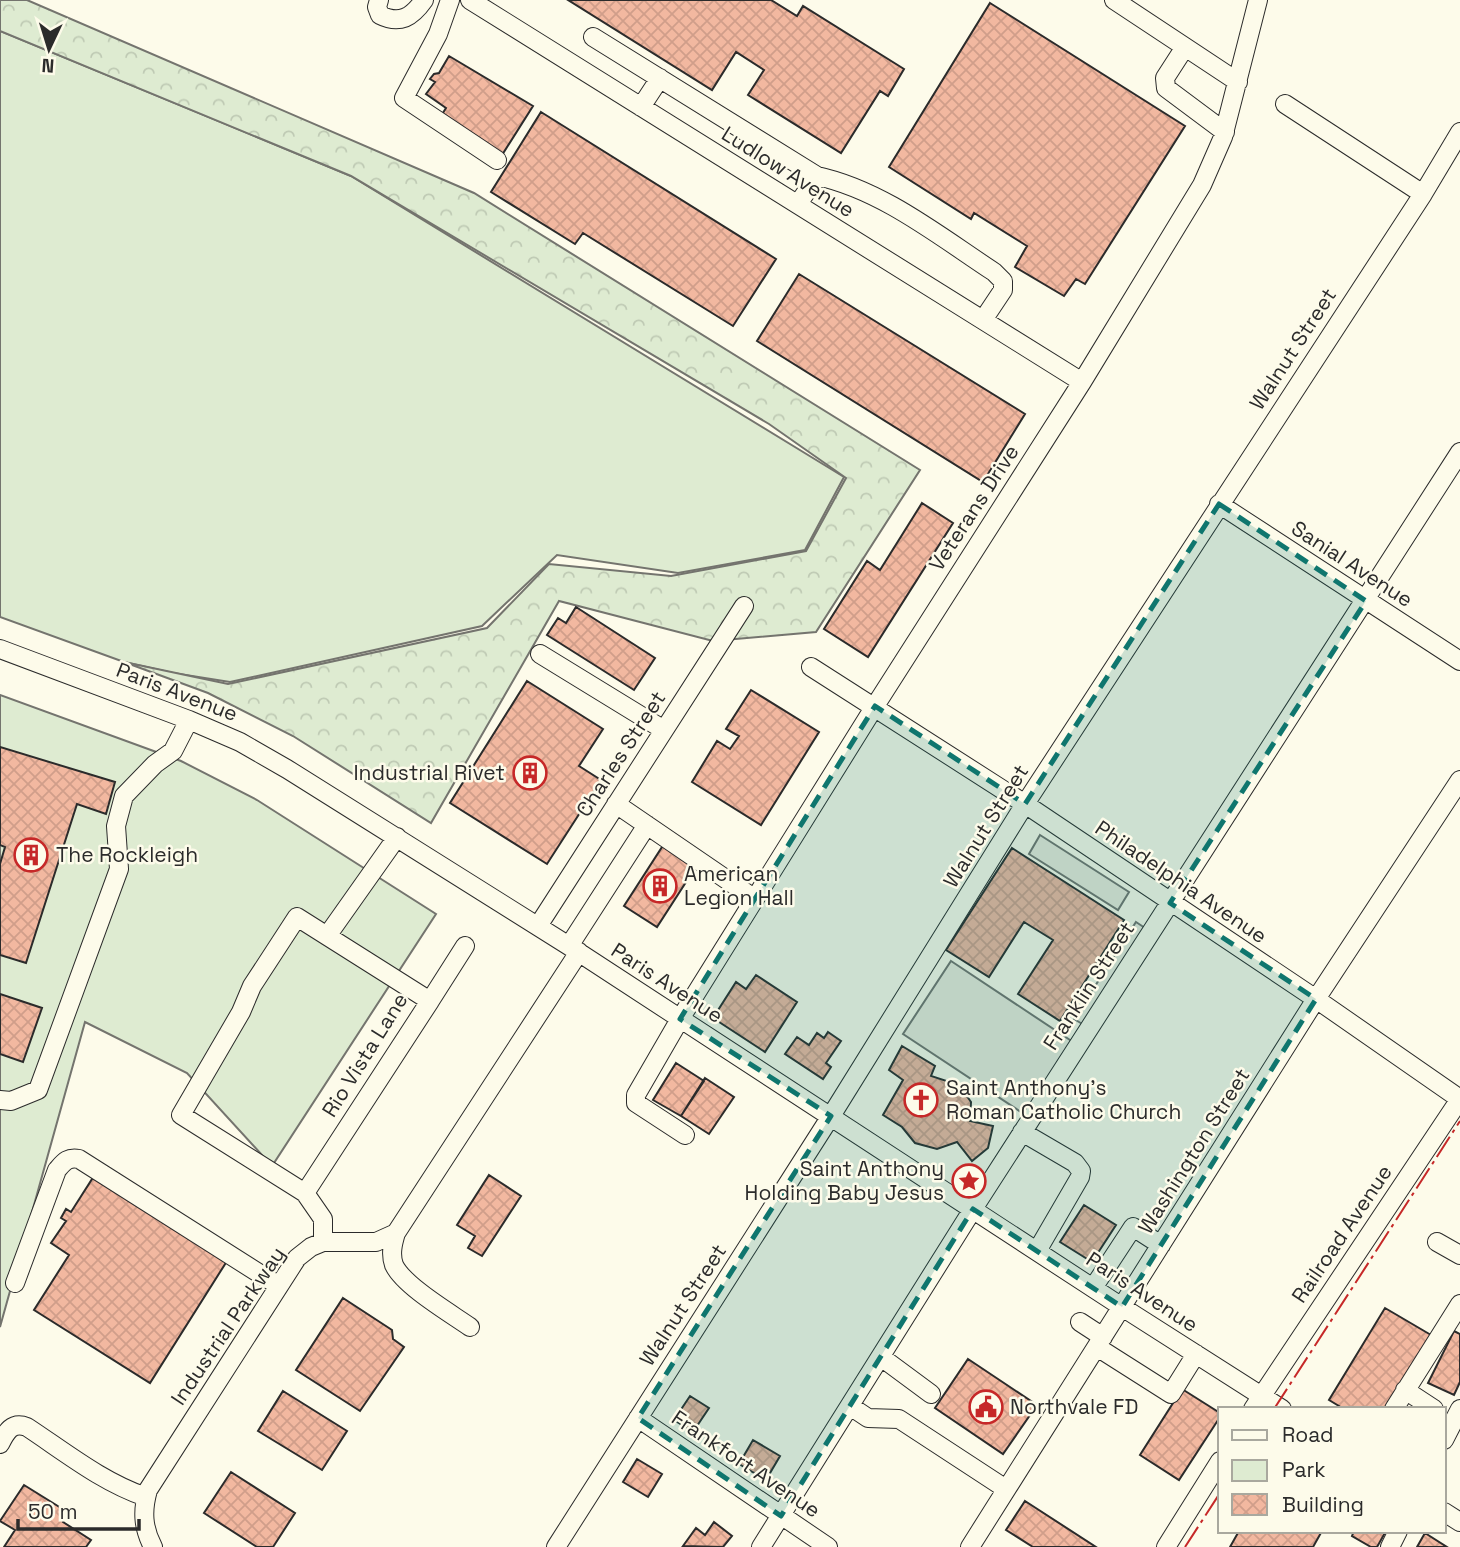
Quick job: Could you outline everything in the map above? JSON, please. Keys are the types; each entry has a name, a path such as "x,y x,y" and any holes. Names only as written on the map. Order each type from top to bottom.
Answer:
{"street":[{"path":"379,0 377,7 380,15 391,21 406,18 424,0"},
{"path":"450,0 439,34 404,97 497,160"},
{"name":"Ludlow Avenue","path":"470,0 1082,382"},
{"path":"1114,0 1238,82"},
{"name":"Veterans Drive","path":"685,1135 636,1103 636,1095 680,1019 875,706 1082,382 1202,185 1225,132 1258,0"},
{"path":"593,37 817,177 836,180 883,202 994,272 1003,281 1003,290 983,320"},
{"path":"1185,47 1165,78 1166,88 1225,132"},
{"path":"641,107 660,78"},
{"path":"1285,104 1423,194"},
{"name":"Walnut Street","path":"556,1547 831,1116 1025,804 1423,194 1460,132"},
{"path":"798,204 817,177"},
{"name":"Franklin Street","path":"761,1547 1022,1132 1460,452"},
{"name":"Sanial Avenue","path":"1219,504 1460,661"},
{"name":"Charles Street","path":"538,926 744,606"},
{"name":"Paris Avenue","path":"0,649 240,742 574,949 1196,1354 1257,1402 1275,1407"},
{"path":"540,654 664,730"},
{"name":"Philadelphia Avenue","path":"811,667 1025,804 1460,1099"},
{"path":"0,1100 11,1101 38,1090 119,869 117,826 124,796 155,764 173,751 189,720"},
{"name":"Washington Street","path":"970,1547 1316,999 1460,780"},
{"path":"616,804 755,899"},
{"path":"470,1327 404,1279 394,1263 392,1248 396,1233 574,949 647,825"},
{"path":"327,936 397,837"},
{"name":"Rio Vista Lane","path":"297,917 327,936 430,1001 305,1193 181,1115 241,1012 252,986 297,917"},
{"path":"430,1001 465,946"},
{"name":"Railroad Avenue","path":"1257,1402 1460,1099"},
{"path":"1022,1132 1075,1163 1081,1171 1037,1251"},
{"path":"15,1283 57,1170 65,1160 73,1158 79,1159 279,1286"},
{"path":"305,1193 323,1219 323,1242 376,1242 396,1233"},
{"path":"1093,1288 1133,1227 1161,1245"},
{"name":"Industrial Parkway","path":"153,1547 146,1533 148,1490 297,1258 323,1242"},
{"path":"1437,1242 1460,1255"},
{"path":"1395,1407 1460,1304"},
{"path":"1080,1322 1100,1342 1171,1394 1196,1354"},
{"path":"881,1357 930,1394"},
{"path":"1405,1390 1431,1407"},
{"path":"850,1406 868,1418 899,1419 1006,1489"},
{"path":"1446,1434 1453,1415"},
{"name":"Frankfort Avenue","path":"638,1418 828,1547"},
{"path":"0,1444 7,1430 20,1424 126,1490 146,1497"},
{"path":"1166,1547 1218,1464"}],"highlighted area":[{"path":"1219,504 1366,601 1170,903 1316,999 1122,1307 973,1209 781,1516 638,1418 831,1116 680,1019 875,706 1025,804"}],"green space":[{"path":"0,0 27,0 474,193 920,470 816,632 713,641 559,601 431,823 293,736 208,693 124,662 228,684 487,628 549,564 671,576 806,551 846,478 769,424 351,176 0,31"},
{"path":"0,31 351,176 844,477 805,550 678,573 557,555 482,626 230,682 124,662 0,617"},
{"path":"0,695 181,761 257,800 436,914 272,1166 187,1073 85,1022 0,1327"}],"shaded area":[{"path":"1040,835 1129,892 1118,910 1029,854"},
{"path":"1136,922 1145,928 1084,1025 1074,1019"},
{"path":"951,961 1073,1042 1024,1114 903,1034"}],"building":[{"path":"568,0 771,0 797,16 803,6 904,69 888,96 880,91 841,153 748,95 764,70 736,52 712,90"},
{"path":"990,3 1185,126 1085,284 1076,279 1064,296 1015,267 1027,246 974,213 971,219 889,167"},
{"path":"449,56 533,106 502,155 441,116 446,108 426,94 435,82 430,79 439,73"},
{"path":"541,112 776,259 733,326 583,233 575,244 491,192"},
{"path":"799,274 1025,414 983,482 757,341"},
{"path":"922,503 953,523 868,657 824,629 867,561 880,570"},
{"path":"576,607 655,658 634,690 547,635 558,618 566,623"},
{"name":"Industrial Rivet","path":"527,681 603,729 579,766 601,780 547,864 450,803"},
{"path":"751,690 819,732 761,825 692,782 717,741 730,749 739,736 726,729"},
{"name":"The Rockleigh","path":"0,747 115,782 106,814 77,804 26,963 0,955 0,864 5,847 0,845"},
{"name":"American Legion Hall","path":"664,844 697,865 657,927 624,906"},
{"path":"1012,848 1124,920 1060,1021 1018,994 1053,940 1024,922 989,977 946,950"},
{"path":"756,975 797,1002 765,1052 713,1018 736,982 746,989"},
{"path":"0,994 42,1008 23,1062 0,1054"},
{"path":"828,1032 841,1041 826,1063 831,1067 823,1079 785,1054 797,1037 809,1045 817,1033 824,1038"},
{"path":"902,1046 935,1066 931,1076 959,1085 971,1102 970,1121 993,1126 988,1148 972,1161 957,1142 937,1149 915,1143 902,1127 883,1115 903,1080 889,1070"},
{"path":"676,1063 704,1081 681,1116 653,1100"},
{"path":"705,1078 734,1097 709,1134 681,1116"},
{"path":"489,1175 521,1196 482,1256 468,1248 475,1236 457,1225"},
{"path":"94,1176 227,1261 150,1383 34,1310 69,1255 51,1243 66,1221 61,1218 66,1209 71,1212"},
{"path":"1084,1205 1116,1225 1092,1262 1060,1242"},
{"path":"343,1298 392,1330 393,1339 404,1347 360,1411 296,1370"},
{"path":"1385,1308 1431,1335 1387,1407 1341,1407 1329,1400"},
{"path":"1454,1331 1460,1334 1460,1382 1454,1395 1428,1383"},
{"name":"Northvale FD","path":"968,1359 1037,1405 1003,1454 935,1408"},
{"path":"1182,1389 1218,1412 1218,1420 1179,1480 1140,1455"},
{"path":"283,1391 347,1431 322,1470 258,1431"},
{"path":"690,1396 709,1408 693,1432 674,1420"},
{"path":"753,1440 780,1456 766,1480 739,1464"},
{"path":"637,1459 662,1474 648,1497 623,1482"},
{"path":"231,1472 295,1513 273,1547 257,1547 204,1513"},
{"path":"24,1485 69,1513 63,1522 91,1540 86,1547 4,1547 15,1530 0,1521"},
{"path":"1025,1501 1096,1547 1033,1547 1006,1530"},
{"path":"714,1522 732,1536 723,1547 683,1546 696,1528 705,1535"},
{"path":"1238,1533 1321,1533 1313,1547 1230,1547"},
{"path":"1353,1533 1385,1533 1377,1547 1371,1547 1352,1536"},
{"path":"1425,1533 1447,1547 1417,1547"}],"power":[{"path":"1275,1407 1460,1121"},
{"path":"1185,1547 1218,1496"}],"place":[{"name":"Industrial Rivet","path":"530,773"},
{"name":"The Rockleigh","path":"31,855"},
{"name":"American Legion Hall","path":"660,886"},
{"name":"Saint Anthony's Roman Catholic Church","path":"921,1100"},
{"name":"Saint Anthony Holding Baby Jesus","path":"969,1181"},
{"name":"Northvale FD","path":"986,1407"}]}
